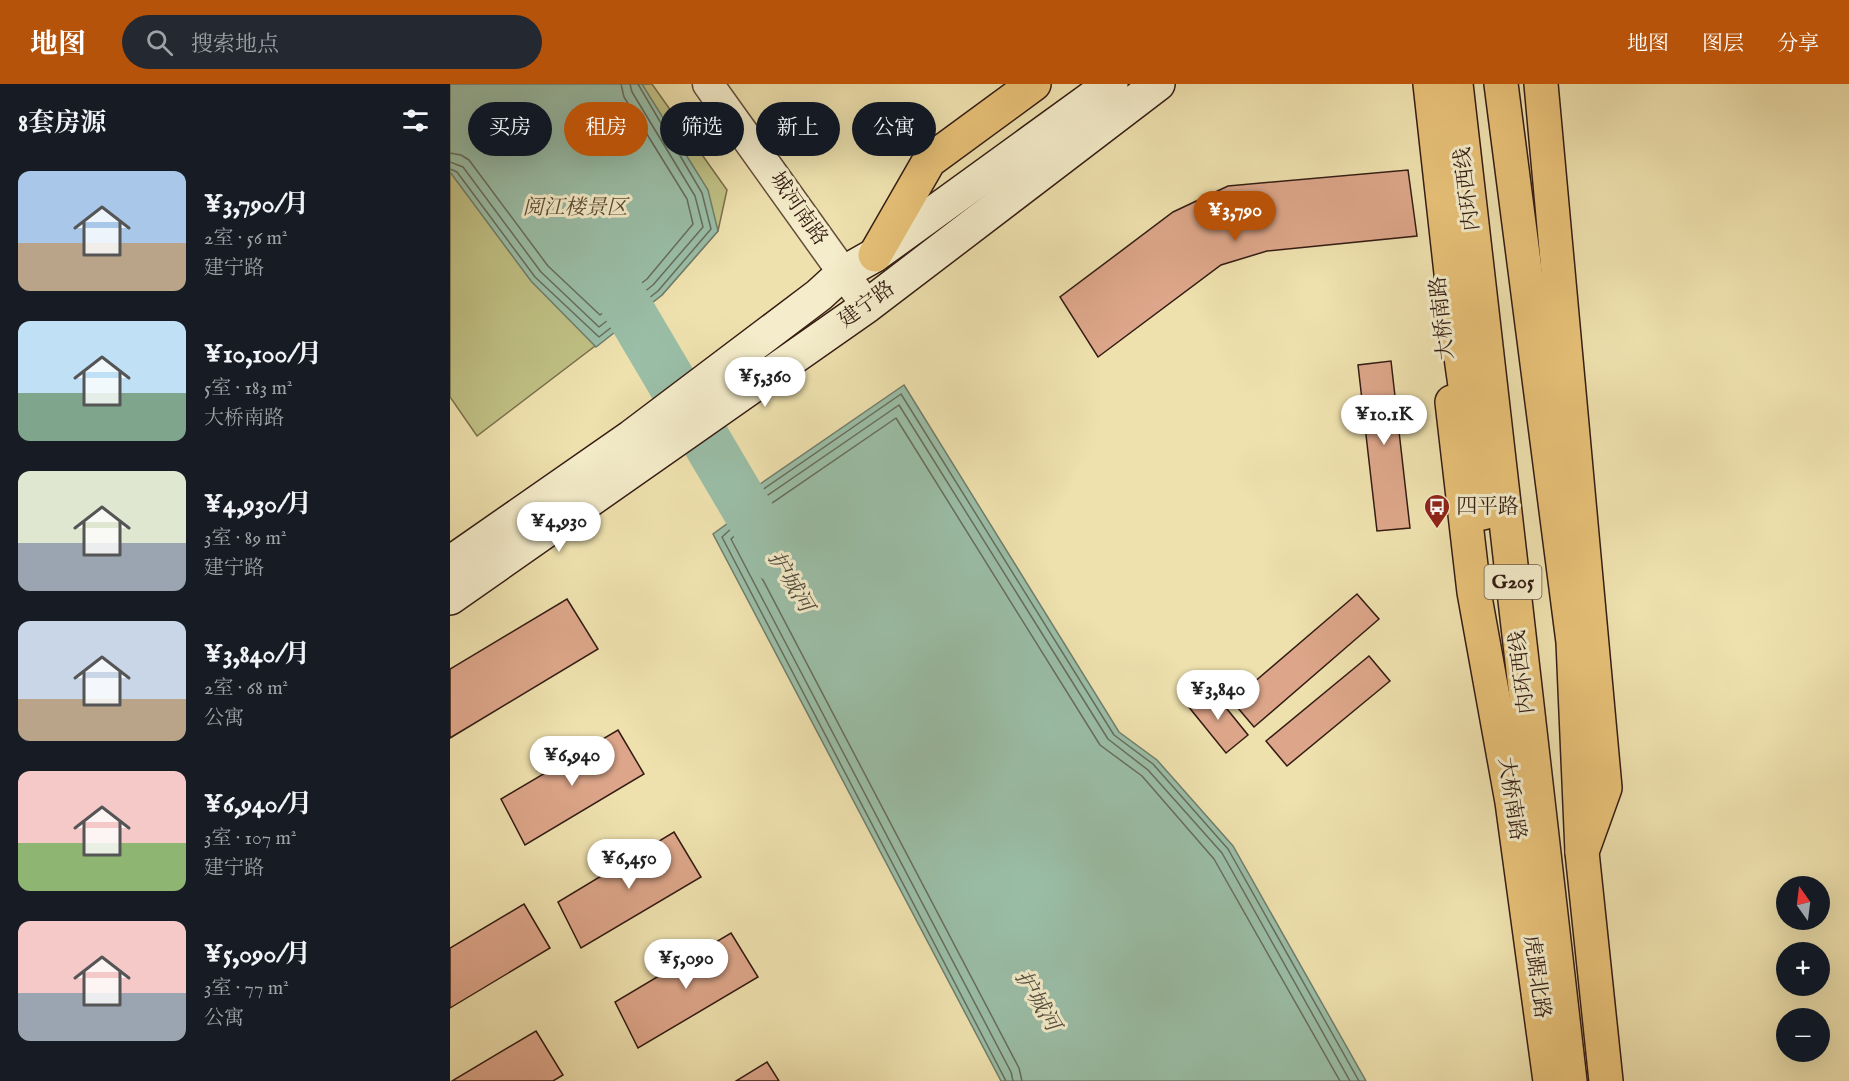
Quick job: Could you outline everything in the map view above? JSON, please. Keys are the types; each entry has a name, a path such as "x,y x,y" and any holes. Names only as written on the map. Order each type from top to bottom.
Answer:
{"main road":[{"path":"874,255 929,161 1035,84"},
{"name":"建宁路","path":"450,598 633,453 843,273 874,255 1111,84"},
{"name":"建宁路","path":"450,563 633,453 867,306 1158,84"},
{"name":"大桥南路","path":"1418,84 1474,592 1522,872"},
{"path":"1430,84 1460,348 1497,625 1525,799 1522,872"},
{"name":"内环西线","path":"1456,84 1570,1081"},
{"name":"内环西线","path":"1479,84 1590,1081"},
{"path":"1501,84 1573,642 1582,852 1606,1081"},
{"path":"1541,84 1605,788 1582,852"},
{"name":"虎踞北路","path":"1522,872 1550,1081"}],"street":[{"name":"城河南路","path":"708,84 867,306"}],"green space":[{"name":"阅江楼景区","path":"450,84 652,84 665,102 660,102 660,156 703,156 727,190 718,231 662,295 477,436 450,397"}],"water":[{"path":"450,84 642,84 660,113 660,156 687,156 708,190 718,231 662,295 596,347 531,281 450,172"},
{"path":"904,385 1119,732 1157,760 1233,846 1366,1081 1001,1081 713,534 739,515 731,504"}],"building":[{"path":"1408,170 1417,236 1267,251 1221,265 1098,357 1060,297 1173,212 1228,186"},
{"path":"1391,361 1410,528 1377,531 1358,365"},
{"path":"1357,594 1379,619 1254,727 1232,701"},
{"path":"567,599 598,649 450,738 450,669"},
{"path":"1369,656 1390,681 1287,766 1266,741"},
{"path":"1210,688 1248,735 1226,753 1188,706"},
{"path":"618,730 644,774 525,845 501,799"},
{"path":"674,832 701,877 581,948 558,902"},
{"path":"524,904 550,948 450,1008 450,948"},
{"path":"731,933 758,977 638,1048 615,1002"},
{"path":"536,1031 563,1075 553,1081 452,1081"},
{"path":"767,1062 779,1081 736,1081"}],"waterway":[{"name":"护城河","path":"599,259 775,557"}],"place":[{"name":"四平路","path":"1437,530"}]}
